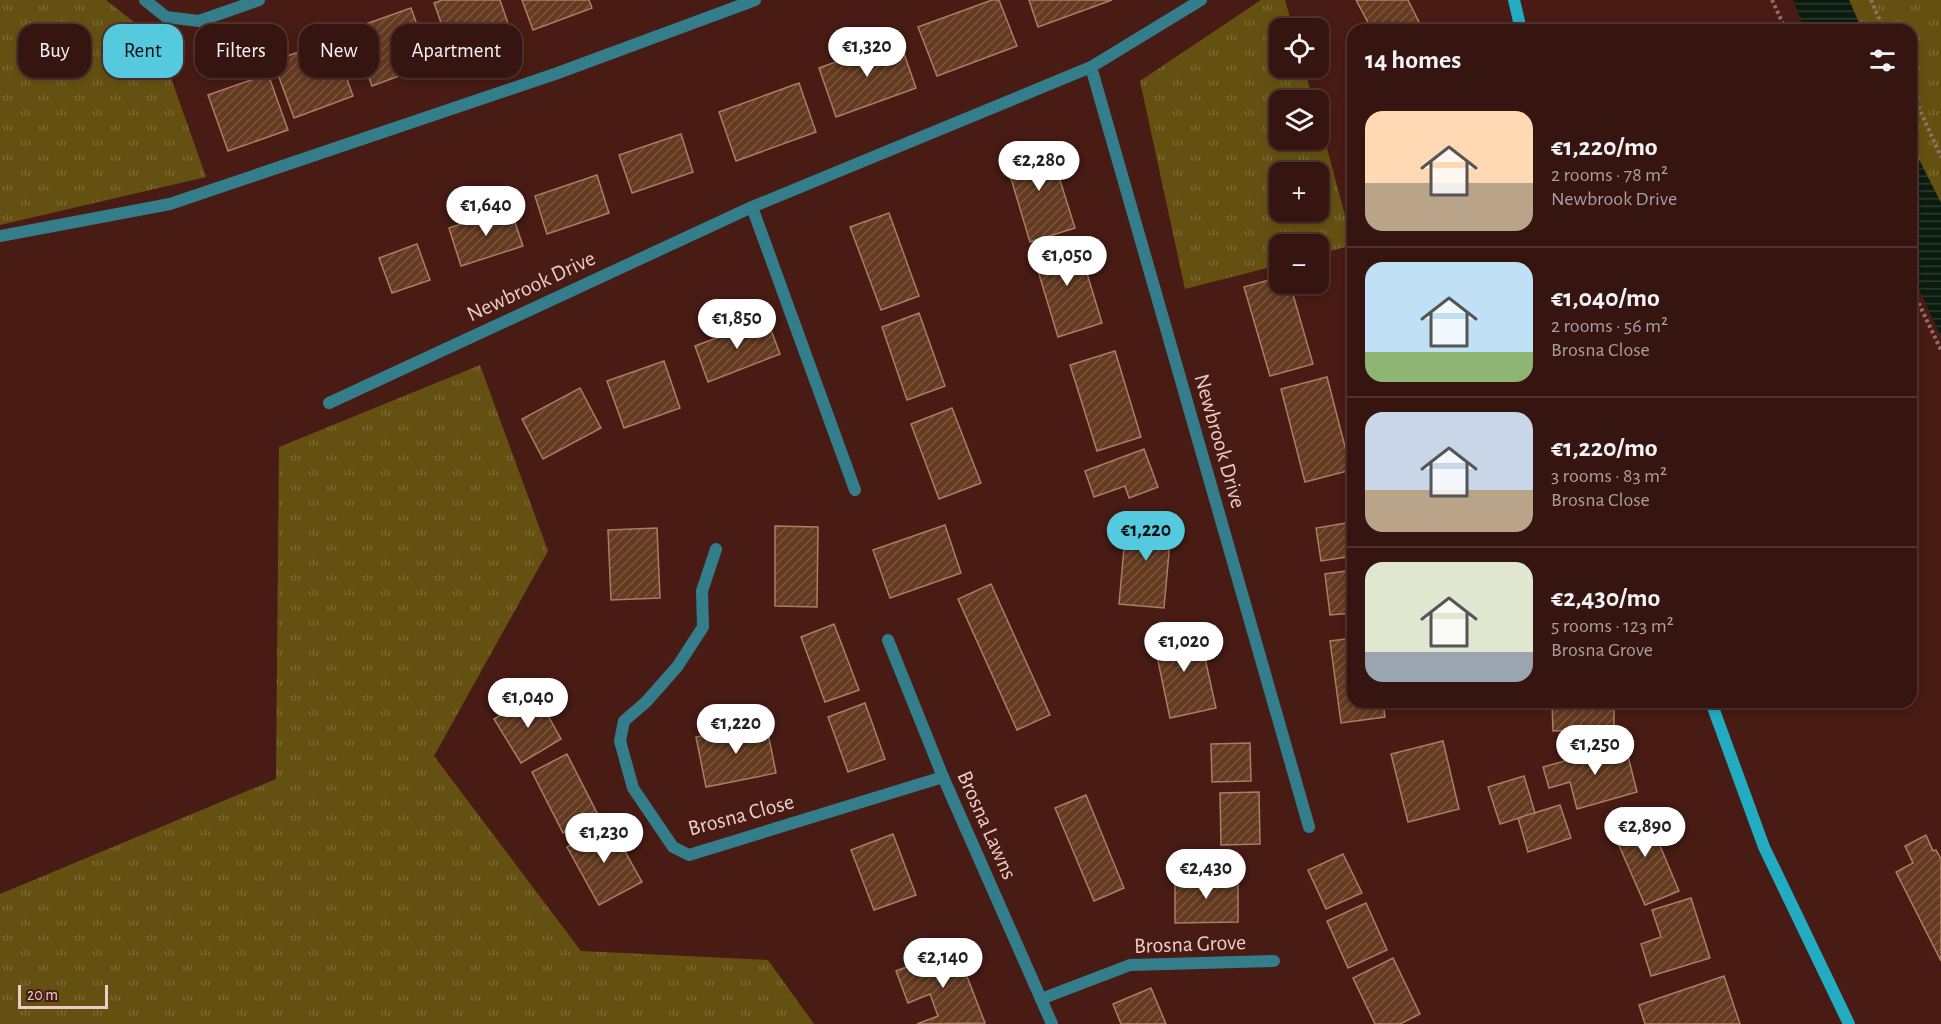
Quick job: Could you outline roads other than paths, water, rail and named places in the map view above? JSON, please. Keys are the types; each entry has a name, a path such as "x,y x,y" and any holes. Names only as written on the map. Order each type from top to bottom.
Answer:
{"street":[{"path":"145,0 166,17 199,21 259,0"},
{"path":"0,236 170,204 555,74 755,0"},
{"name":"Newbrook Drive","path":"328,403 752,207 1090,67 1201,0"},
{"path":"1514,0 1520,24"},
{"name":"Newbrook Drive","path":"1090,67 1309,827"},
{"path":"752,207 855,490"},
{"name":"Brosna Close","path":"716,549 702,591 703,627 677,667 646,702 624,721 620,741 633,788 673,847 689,855 944,777"},
{"name":"Brosna Lawns","path":"888,640 944,777 1052,1024"},
{"path":"1713,708 1764,847 1849,1024"},
{"name":"Brosna Grove","path":"1041,999 1130,965 1274,961"}]}
